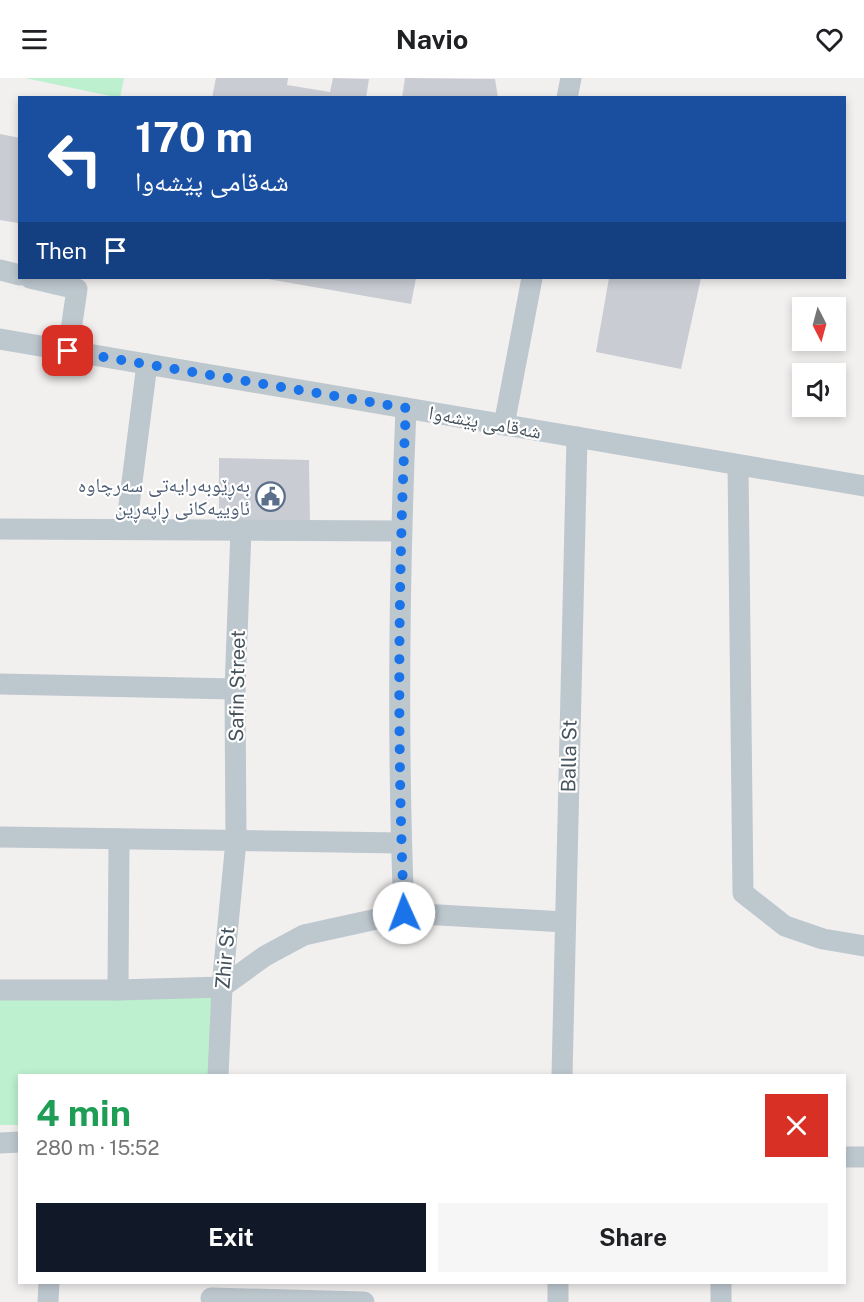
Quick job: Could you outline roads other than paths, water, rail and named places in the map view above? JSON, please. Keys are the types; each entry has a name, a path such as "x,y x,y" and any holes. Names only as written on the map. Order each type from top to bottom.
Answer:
{"street":[{"path":"567,96 571,78"},
{"path":"0,270 18,274"},
{"path":"34,279 77,289 68,351"},
{"path":"504,425 532,279"},
{"name":"شەقامی پێشەوا","path":"0,339 864,486"},
{"path":"126,529 147,364"},
{"path":"404,913 401,843 401,531 406,408"},
{"name":"Balla St","path":"562,1074 577,437"},
{"path":"738,465 743,893 785,926 823,939 864,946"},
{"path":"0,529 401,531"},
{"name":"Safin Street","path":"236,841 235,689 241,530"},
{"path":"0,684 235,689"},
{"path":"0,837 401,843"},
{"path":"118,990 119,839"},
{"name":"Zhir St","path":"218,1074 222,987 236,841"},
{"path":"0,990 222,987 265,956 304,935 404,913 565,922"},
{"path":"0,1143 18,1142"},
{"path":"846,1157 864,1157"},
{"path":"48,1302 49,1284"},
{"path":"558,1284 558,1302"},
{"path":"721,1284 722,1302"},
{"path":"211,1294 364,1302"}],"place":[{"name":"بەڕێوبەرایەتی سەرچاوە ئاوییەکانی ڕاپەڕین","path":"271,497"}]}
